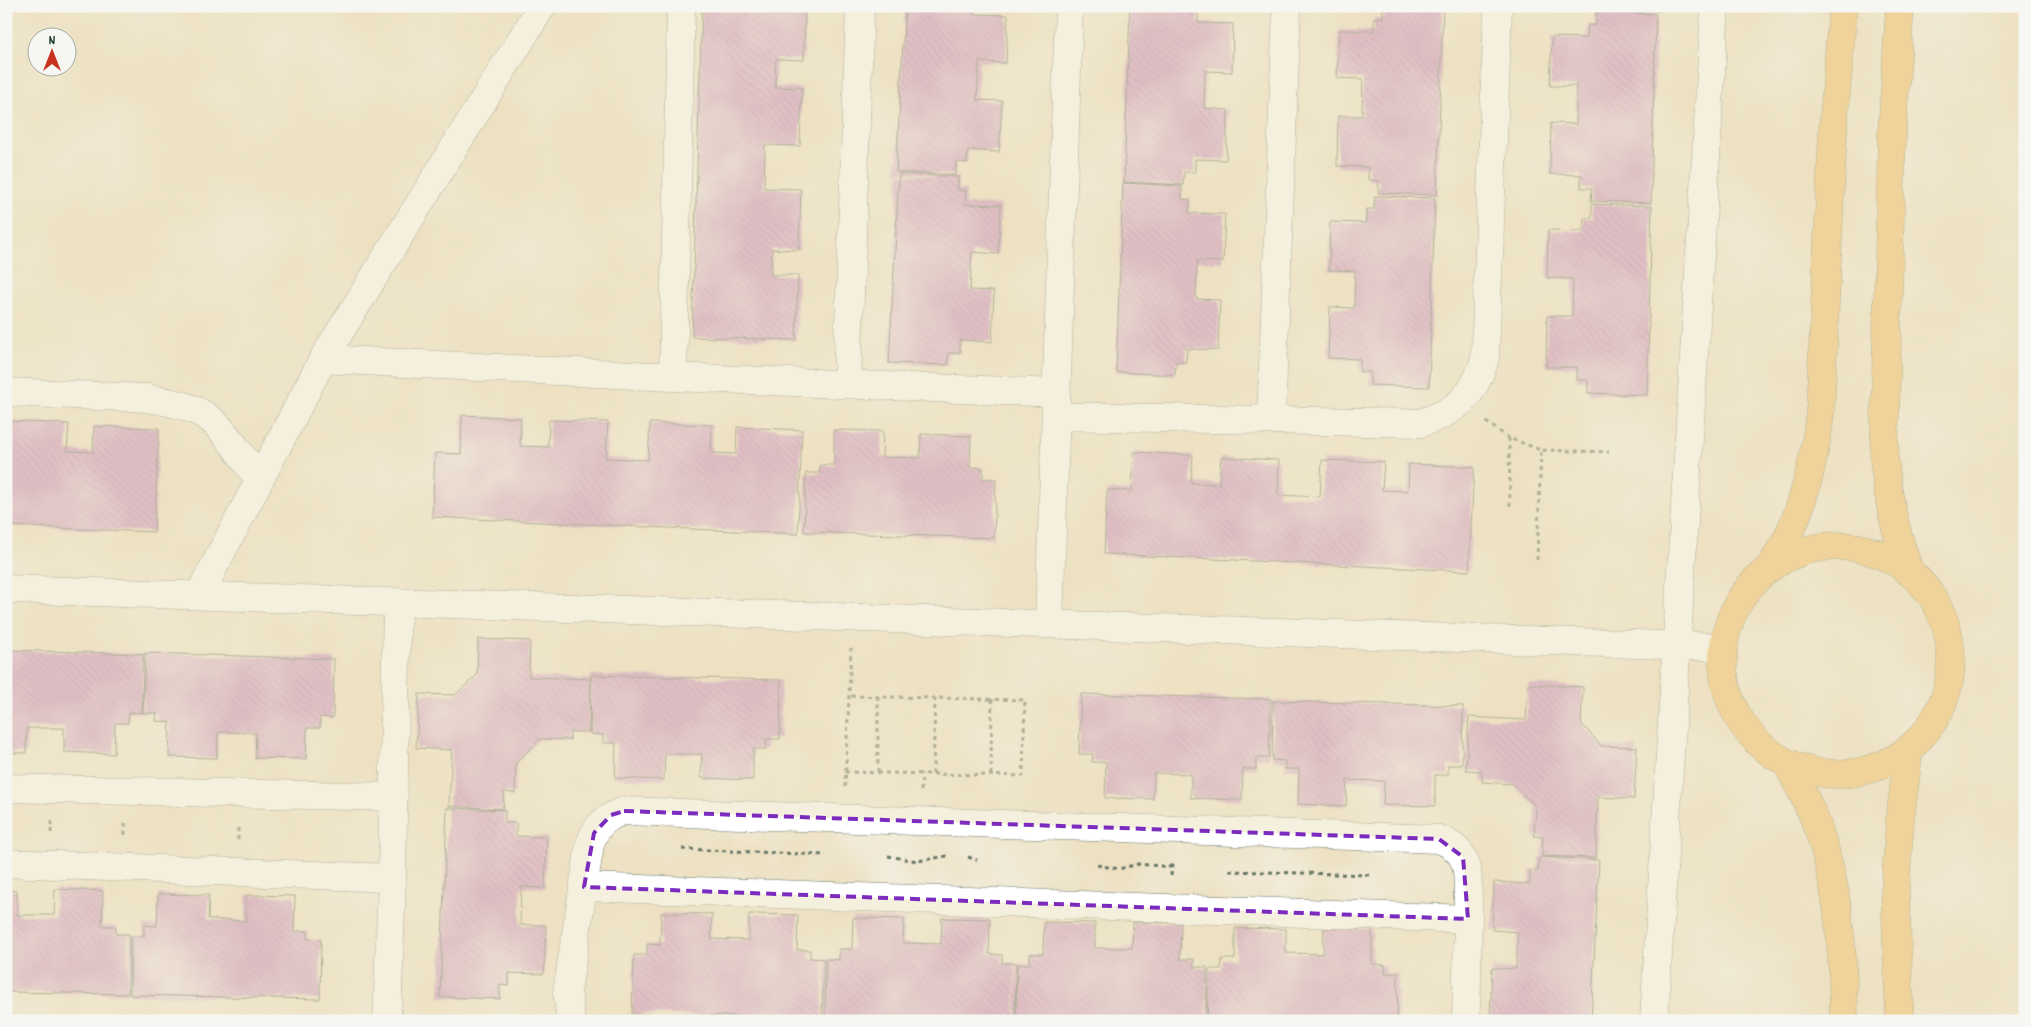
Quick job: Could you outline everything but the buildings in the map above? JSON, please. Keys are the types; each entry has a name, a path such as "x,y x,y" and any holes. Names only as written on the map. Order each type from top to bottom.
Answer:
{"main road":[{"path":"1769,569 1789,533 1805,494 1816,446 1820,413 1834,130 1843,6"},
{"path":"1900,6 1892,134 1884,457 1888,497 1897,535 1910,573"},
{"path":"1829,546 1851,547 1873,552 1893,561 1910,573 1925,587 1945,621 1952,661 1950,681 1938,713 1924,735 1909,749 1881,766 1850,774 1818,773 1787,764 1770,753 1754,739 1742,724 1732,706 1726,687 1723,647 1733,611 1743,595 1769,569 1787,558 1808,550 1829,546"},
{"path":"1900,1021 1895,891 1900,819 1909,749"},
{"path":"1787,764 1808,803 1824,846 1835,889 1840,934 1844,1021"}],"street":[{"path":"199,595 323,359 542,6"},
{"path":"673,377 681,6"},
{"path":"848,384 860,6"},
{"path":"1049,624 1069,6"},
{"path":"1271,419 1287,6"},
{"path":"323,359 848,384 1056,404 1271,419 1420,423 1436,418 1460,404 1474,387 1485,358 1498,6"},
{"path":"1654,1021 1715,6"},
{"path":"6,392 146,398 182,405 218,425 259,479"},
{"path":"6,589 1723,647"},
{"path":"387,1021 394,797 397,602"},
{"path":"6,788 394,797"},
{"path":"571,1021 567,992 590,844 594,833 606,819 624,811 1439,839 1457,849 1467,867 1466,1021"},
{"path":"6,863 392,878"},
{"path":"584,887 1468,920"}],"path":[{"path":"1460,404 1509,438 1541,450 1609,452"},
{"path":"1509,438 1510,508"},
{"path":"1537,560 1541,450"},
{"path":"843,818 852,617"},
{"path":"845,772 1023,776 1025,700 848,696"},
{"path":"878,696 878,773"},
{"path":"933,774 936,698"},
{"path":"991,775 992,699"},
{"path":"50,865 53,789"},
{"path":"124,868 125,791"},
{"path":"237,872 239,793"},
{"path":"680,891 684,812"},
{"path":"786,895 787,816"},
{"path":"888,898 889,820"},
{"path":"1171,908 1172,829"},
{"path":"1297,913 1298,834"},
{"path":"1371,916 1373,836"},
{"path":"682,849 826,855"},
{"path":"888,856 917,860 954,855"},
{"path":"962,855 977,860"},
{"path":"1096,865 1119,869 1138,864 1172,867"},
{"path":"1229,871 1372,875"}],"highlighted area":[{"path":"624,811 1439,839 1463,857 1468,919 584,887 594,833 611,815"}]}
